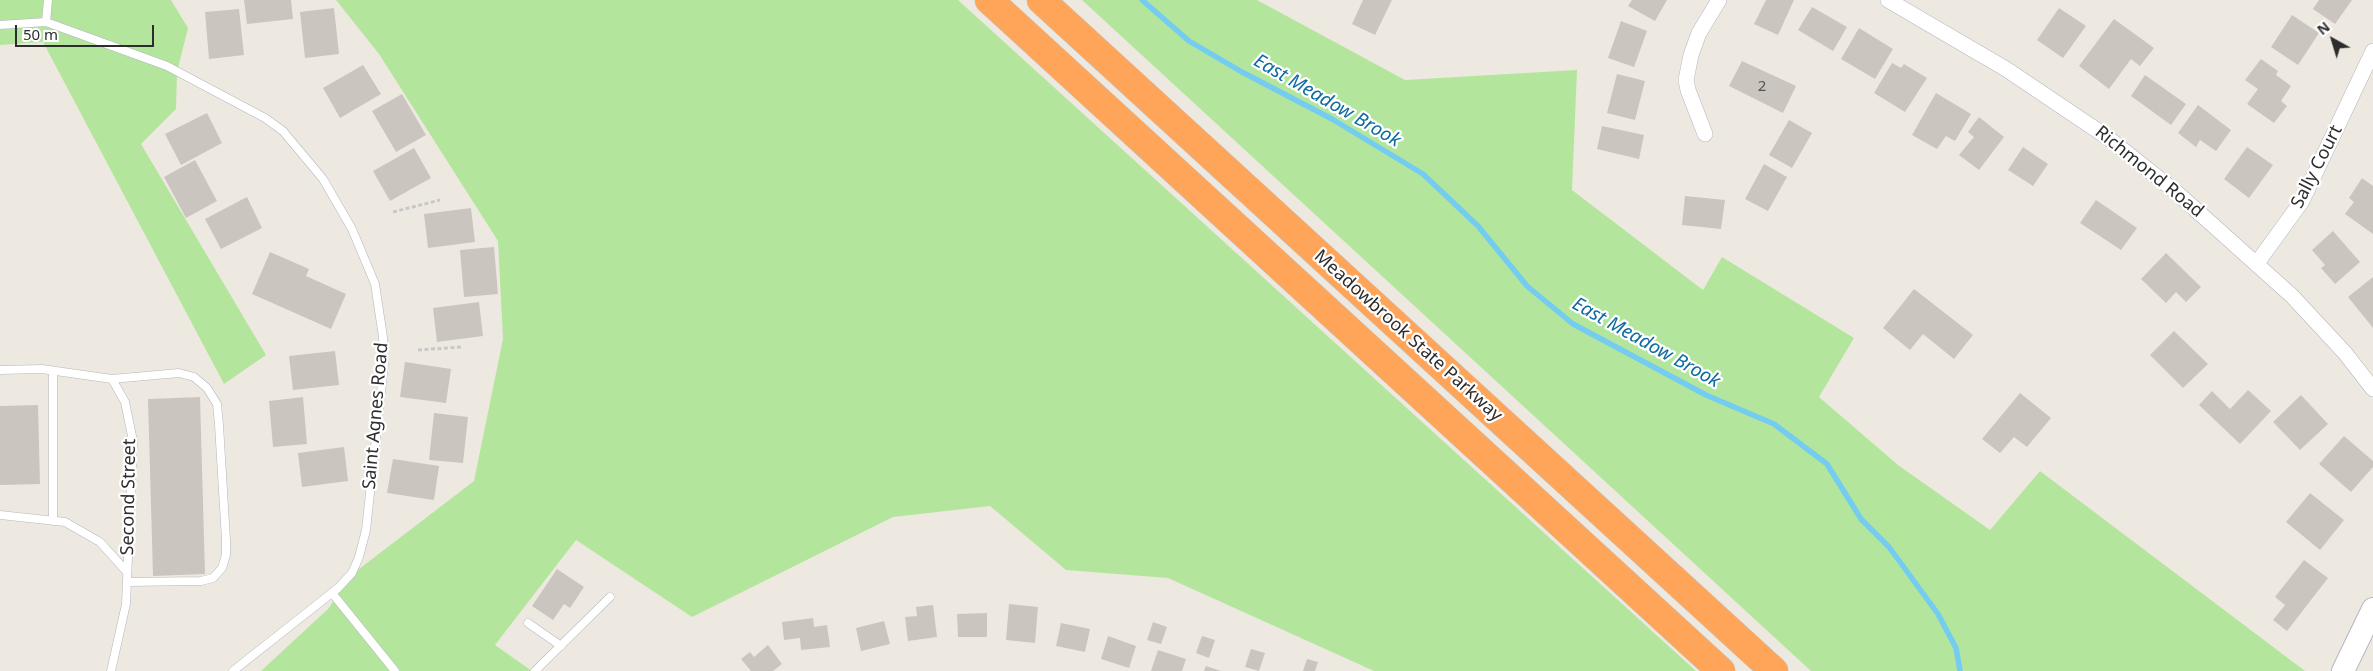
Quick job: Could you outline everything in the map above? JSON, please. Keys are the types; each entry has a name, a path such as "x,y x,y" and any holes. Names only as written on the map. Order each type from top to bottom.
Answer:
{"highway":[{"name":"Meadowbrook State Parkway","path":"990,0 1721,671"},
{"name":"Meadowbrook State Parkway","path":"1041,0 1774,671"}],"main road":[{"path":"2343,671 2373,609"}],"street":[{"path":"1706,134 1688,90 1686,80 1691,55 1699,33 1718,0"},
{"name":"Richmond Road","path":"1888,0 2006,69 2108,137 2176,192 2257,263 2299,303 2345,353 2373,389"},
{"name":"Sally Court","path":"2257,263 2302,201 2373,51"}],"lane":[{"path":"0,25 46,22 48,0"},
{"name":"Saint Agnes Road","path":"46,22 167,66 265,118 283,131 323,179 352,229 375,284 383,337 384,364 366,530 359,557 352,573 332,593 234,671"},
{"path":"0,370 53,371 112,379 179,372 194,376 207,388 217,404 226,540 226,555 222,568 213,578 201,581 127,582"},
{"path":"53,371 53,521"},
{"name":"Second Street","path":"111,671 126,604 133,441 125,402 112,379"},
{"path":"0,515 66,522 100,542 127,572"},
{"path":"332,593 395,671"},
{"path":"535,671 610,597"},
{"path":"528,623 561,646"}],"path":[{"path":"394,212 440,200"},
{"path":"418,350 462,347"}],"green space":[{"path":"0,0 171,0 188,28 177,72 176,109 141,144 266,355 224,384 43,42 0,45"},
{"path":"336,0 958,0 1696,671 1374,671 1168,578 1066,570 990,506 893,517 692,617 576,540 495,645 532,671 261,671 329,608 346,579 474,481 503,339 498,241 379,54"},
{"path":"1082,0 1257,0 1405,80 1577,70 1572,190 1703,290 1722,257 1854,338 1819,397 1898,465 1990,530 2040,471 2305,671 1811,671"}],"building":[{"path":"244,0 291,0 293,19 247,24"},
{"path":"1363,0 1392,0 1375,35 1352,24"},
{"path":"1632,0 1667,0 1655,21 1628,6"},
{"path":"1766,0 1794,0 1778,35 1754,24"},
{"path":"2319,0 2352,0 2335,24 2313,9"},
{"path":"1812,7 1847,27 1833,51 1798,30"},
{"path":"334,8 339,54 305,58 300,12"},
{"path":"2059,8 2086,26 2063,58 2037,40"},
{"path":"239,9 244,55 209,59 205,12"},
{"path":"2292,15 2319,33 2298,65 2271,47"},
{"path":"2114,19 2154,48 2140,66 2131,59 2109,89 2079,66"},
{"path":"1621,21 1647,31 1634,67 1608,58"},
{"path":"1859,28 1893,49 1875,79 1841,59"},
{"path":"2261,59 2278,71 2276,75 2291,86 2281,101 2287,106 2274,123 2247,104 2258,89 2245,80"},
{"path":"1742,61 1796,86 1783,113 1729,86"},
{"path":"1892,63 1901,68 1904,64 1927,78 1905,112 1874,93"},
{"path":"363,65 381,94 340,118 323,88"},
{"path":"1617,74 1645,81 1635,120 1607,113"},
{"path":"2145,75 2186,104 2171,125 2131,96"},
{"path":"1936,93 1971,114 1955,141 1946,136 1937,149 1912,135"},
{"path":"402,94 426,135 396,152 372,111"},
{"path":"2198,105 2231,130 2216,151 2200,140 2196,147 2178,133"},
{"path":"207,113 222,143 181,165 165,134"},
{"path":"1979,117 2004,137 1979,170 1959,155 1974,137 1968,132"},
{"path":"1789,120 1812,133 1792,168 1769,155"},
{"path":"1602,126 1644,135 1639,159 1597,149"},
{"path":"2023,147 2048,164 2033,186 2008,170"},
{"path":"2247,147 2273,165 2249,198 2224,179"},
{"path":"414,148 431,178 390,201 373,171"},
{"path":"195,160 217,201 186,218 164,177"},
{"path":"1764,164 1787,177 1768,211 1745,199"},
{"path":"2362,178 2373,186 2373,234 2345,214 2354,202 2349,198"},
{"path":"1685,196 1725,200 1721,229 1682,225"},
{"path":"247,197 262,228 221,249 205,219"},
{"path":"2096,200 2137,228 2121,250 2080,223"},
{"path":"471,208 475,242 428,248 424,214"},
{"path":"2333,231 2360,262 2335,284 2321,268 2325,265 2312,250"},
{"path":"494,247 498,294 464,297 460,250"},
{"path":"270,252 309,269 306,276 346,294 331,329 252,294"},
{"path":"2166,253 2201,287 2186,302 2176,292 2166,303 2141,279"},
{"path":"2373,277 2373,328 2348,297"},
{"path":"1914,289 1973,335 1954,359 1923,334 1910,350 1883,328"},
{"path":"479,302 483,336 437,342 433,308"},
{"path":"2174,331 2208,364 2183,388 2150,355"},
{"path":"335,351 339,385 293,390 289,356"},
{"path":"405,362 451,369 446,403 400,397"},
{"path":"2248,390 2271,411 2240,444 2199,405 2212,391 2230,409"},
{"path":"2020,393 2051,418 2027,447 2014,437 2000,453 1982,439"},
{"path":"2301,395 2328,424 2300,450 2273,422"},
{"path":"200,397 205,574 153,576 148,399"},
{"path":"303,397 307,444 273,447 269,401"},
{"path":"38,405 40,484 0,485 0,406"},
{"path":"434,413 468,417 463,463 429,460"},
{"path":"2344,436 2373,461 2373,467 2351,492 2319,464"},
{"path":"344,447 348,481 302,487 298,453"},
{"path":"393,459 439,466 434,500 387,493"},
{"path":"2310,493 2344,520 2320,550 2286,522"},
{"path":"2304,560 2328,578 2287,631 2273,620 2285,605 2275,597"},
{"path":"557,569 584,587 570,608 564,604 553,620 532,606"},
{"path":"1009,604 1038,607 1035,643 1006,640"},
{"path":"933,605 937,637 908,641 905,617 917,616 916,607"},
{"path":"987,613 987,637 958,637 957,614"},
{"path":"813,618 814,627 827,625 830,647 801,650 800,638 784,640 782,622"},
{"path":"884,621 890,644 861,651 856,628"},
{"path":"1153,622 1167,627 1161,644 1147,640"},
{"path":"1061,623 1090,629 1085,652 1056,646"},
{"path":"1108,636 1136,646 1129,668 1101,659"},
{"path":"1202,636 1215,640 1209,658 1196,653"},
{"path":"768,645 782,664 773,671 751,671 741,659 750,652 754,657"},
{"path":"1251,649 1265,653 1259,671 1245,667"},
{"path":"1158,650 1186,659 1182,671 1151,671"},
{"path":"1307,659 1318,662 1315,671 1303,671"},
{"path":"1206,666 1221,671 1204,671"}],"waterway":[{"name":"East Meadow Brook","path":"1142,0 1189,41 1242,72 1332,119 1423,174 1478,226 1527,286 1573,324 1706,395 1774,424 1827,464 1861,519 1889,547 1938,614 1956,648 1960,671"}]}
